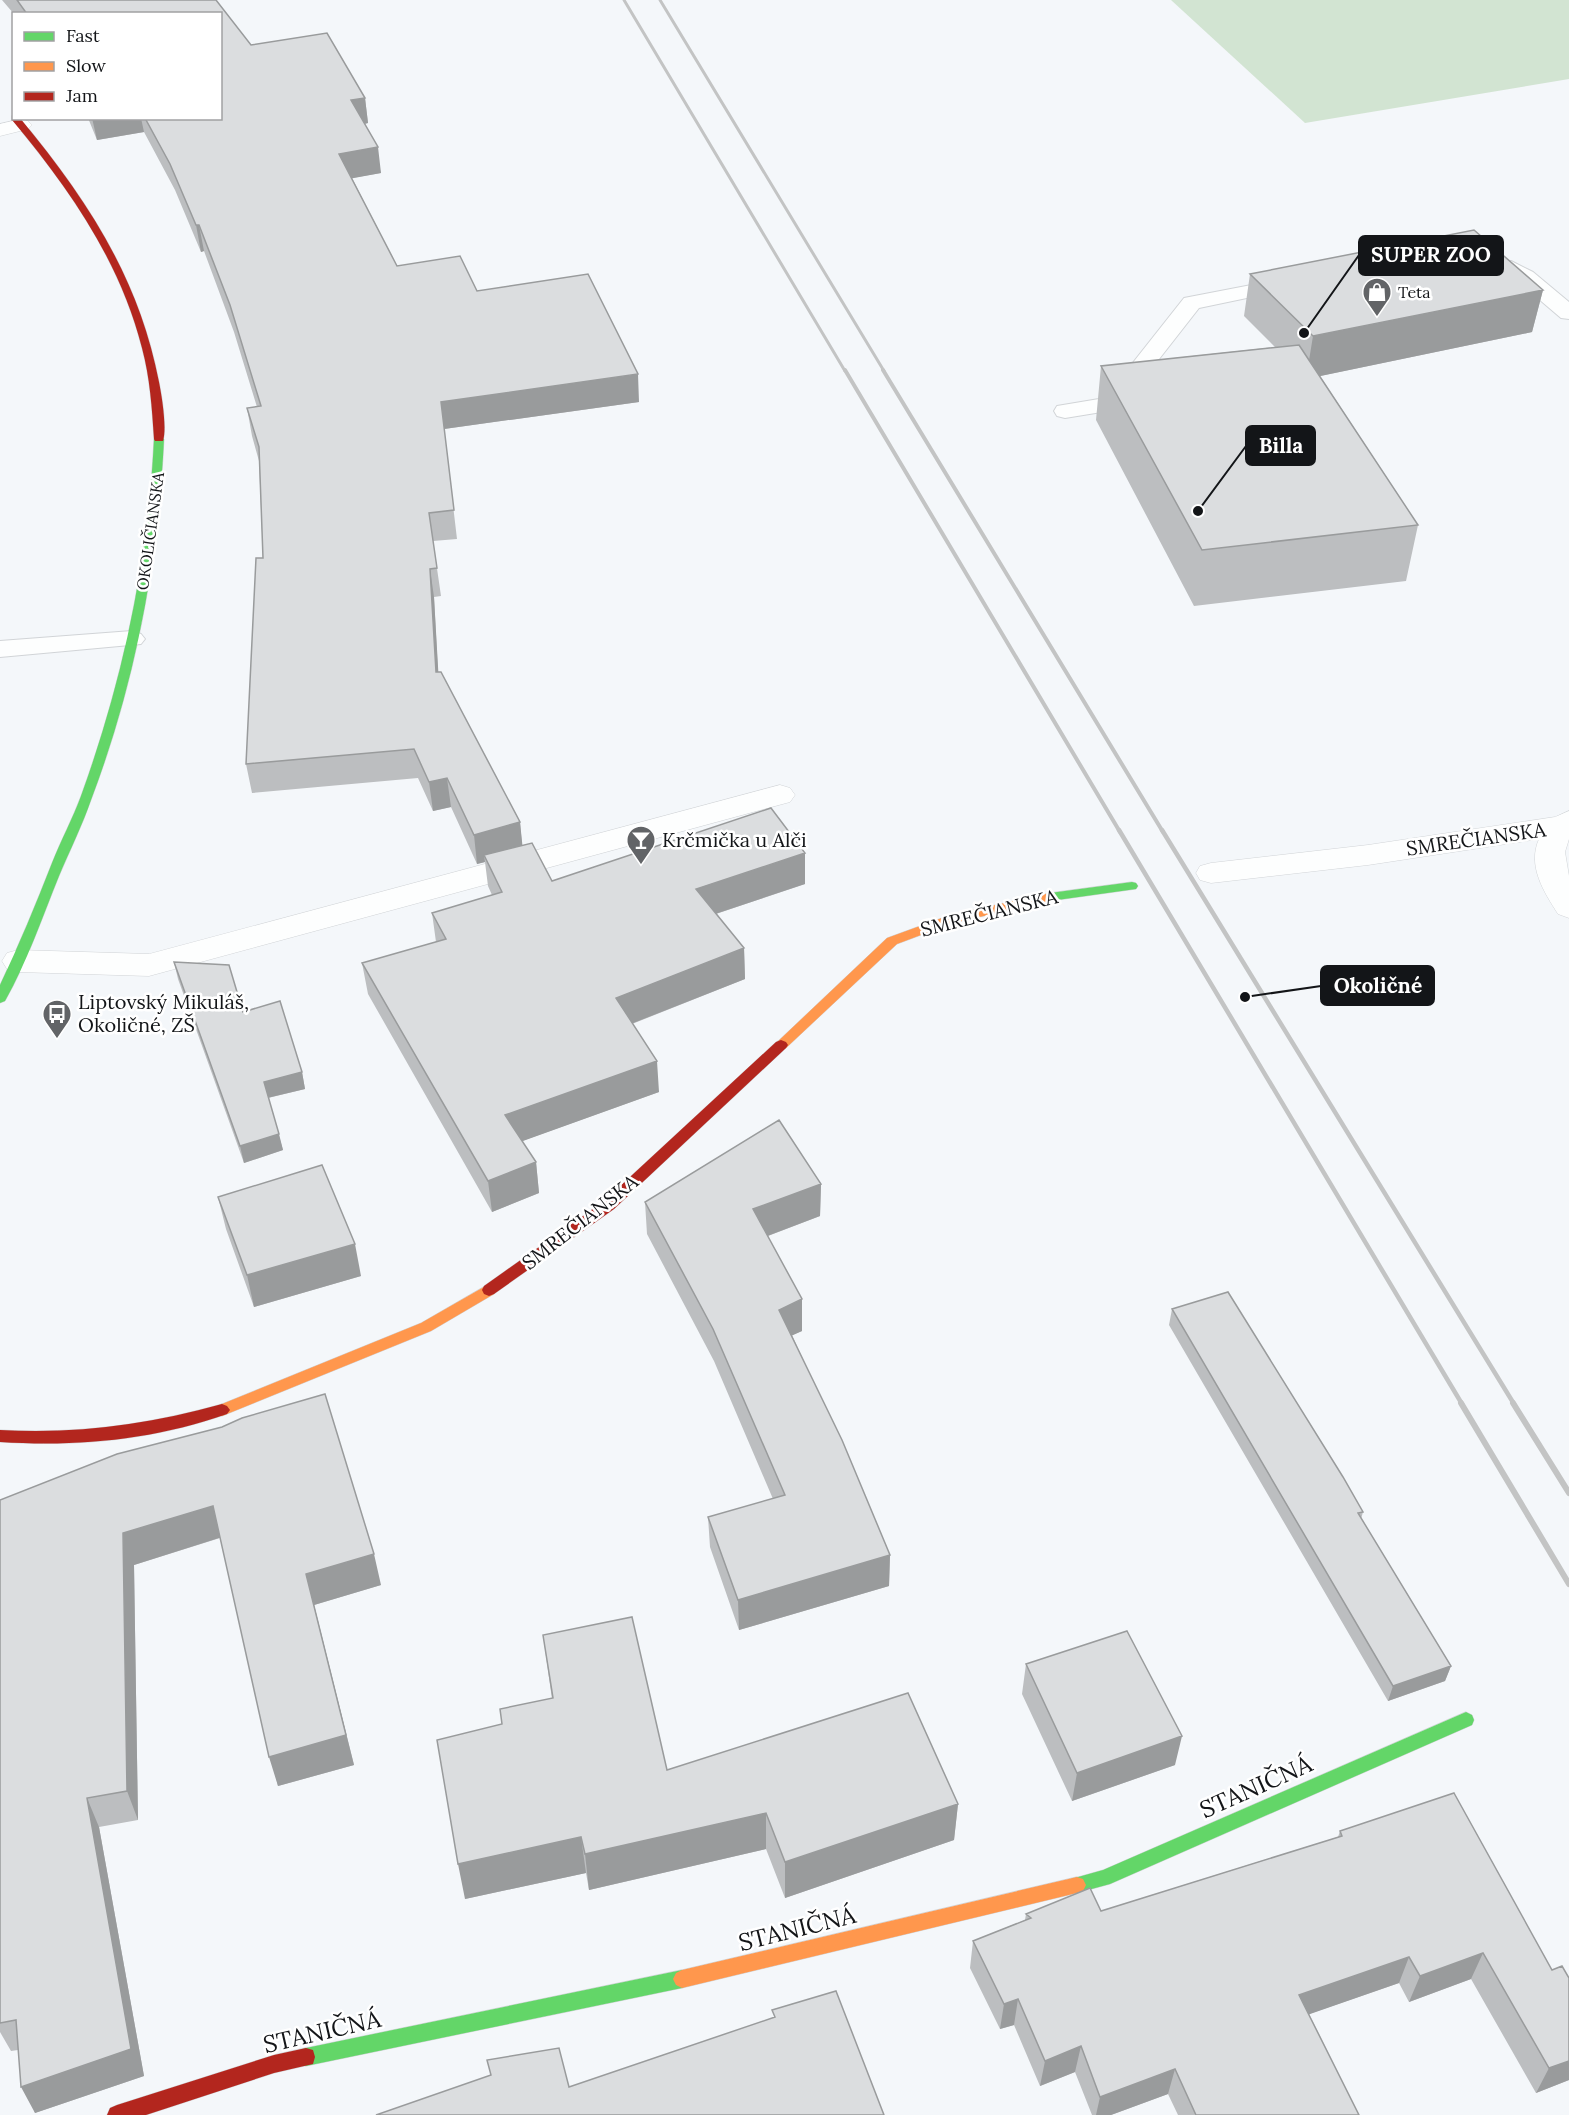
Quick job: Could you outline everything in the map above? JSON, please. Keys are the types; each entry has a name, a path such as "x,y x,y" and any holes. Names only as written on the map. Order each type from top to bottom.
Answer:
{"street":[{"path":"0,130 12,119"},
{"name":"OKOLIČIANSKA","path":"0,998 18,961 91,785 105,743 132,639 147,563 159,453 155,389 147,349 135,308 115,257 89,211 60,170 17,120"},
{"path":"18,961 149,965 780,795"},
{"name":"SMREČIANSKA","path":"1211,873 1368,855 1566,823"},
{"name":"SMREČIANSKA","path":"1566,823 1550,845 1549,865 1555,882 1569,907"},
{"name":"SMREČIANSKA","path":"0,1436 48,1440 106,1437 169,1426 232,1407 426,1327 487,1292 609,1205 892,941 922,927 1040,896 1132,886"},
{"name":"STANIČNÁ","path":"117,2115 274,2064 712,1973 1104,1878 1466,1720"}],"lane":[{"path":"1491,256 1526,276 1569,313"},
{"path":"1065,411 1112,405 1192,303 1309,280"},
{"path":"0,649 132,639"}],"green space":[{"path":"1171,0 1569,0 1569,79 1305,123"}],"building":[{"path":"17,0 216,0 251,45 327,33 365,98 351,100 378,147 339,154 397,266 460,256 477,291 588,274 638,374 441,402 454,510 429,513 437,568 430,569 436,672 441,672 520,822 474,835 447,778 429,782 414,749 246,764 256,558 263,558 259,447 247,408 261,406 230,305 199,225 196,225 170,164 146,120 222,120 222,12 26,12"},
{"path":"1474,230 1543,290 1313,336 1250,274"},
{"path":"1299,345 1418,525 1202,550 1101,366"},
{"path":"771,808 805,853 696,889 744,948 616,998 657,1061 505,1115 536,1162 488,1181 362,963 446,939 432,913 502,892 484,855 532,843 552,881"},
{"path":"174,962 229,965 243,1012 280,1001 302,1072 264,1082 279,1134 240,1146"},
{"path":"779,1120 821,1184 753,1209 802,1299 779,1310 842,1440 890,1555 738,1600 708,1517 785,1495 713,1329 645,1202"},
{"path":"322,1165 355,1244 247,1275 218,1197"},
{"path":"1228,1292 1343,1477 1363,1512 1358,1513 1451,1666 1393,1686 1172,1309"},
{"path":"325,1394 374,1554 306,1574 346,1735 269,1757 213,1506 123,1533 127,1791 87,1798 131,2049 21,2087 16,2020 0,2023 0,1500 117,1454 222,1427 242,1418"},
{"path":"632,1617 667,1770 908,1693 958,1804 785,1862 766,1813 585,1854 581,1837 458,1864 437,1740 502,1724 500,1709 553,1698 543,1635"},
{"path":"1127,1631 1182,1736 1077,1773 1026,1664"},
{"path":"1454,1793 1552,1970 1562,1966 1569,1978 1569,2061 1549,2068 1483,1953 1420,1976 1409,1957 1299,1995 1359,2115 1196,2115 1175,2069 1100,2097 1081,2046 1045,2061 1018,1999 1004,2004 973,1941 1031,1918 1026,1914 1090,1888 1101,1911 1342,1836 1340,1831"},
{"path":"836,1991 884,2115 376,2115 491,2075 487,2060 559,2048 569,2087 775,2017 772,2010"}],"railway":[{"path":"624,0 845,371"},
{"path":"660,0 884,371"},
{"path":"845,370 1120,832"},
{"path":"883,370 1163,832"},
{"path":"1119,830 1462,1404"},
{"path":"1162,830 1514,1404"},
{"path":"1461,1403 1569,1584"},
{"path":"1513,1403 1569,1493"}],"traffic: fast":[{"path":"0,998 84,803 116,707 138,619 146,574 157,484 159,439"},
{"path":"1050,897 1132,886"},
{"path":"1077,1885 1104,1878 1466,1720"},
{"path":"306,2057 682,1979"}],"traffic: slow":[{"path":"781,1045 892,941 950,919 1050,897"},
{"path":"222,1410 426,1327 489,1290"},
{"path":"682,1979 1077,1885"}],"traffic: jam":[{"path":"17,120 71,189 117,266 148,349 156,393 159,439"},
{"path":"489,1290 609,1205 781,1045"},
{"path":"0,1436 59,1438 112,1435 139,1431 222,1410"},
{"path":"117,2115 274,2064 306,2057"}],"place":[{"name":"Teta","path":"1377,318"},
{"name":"SUPER ZOO","path":"1304,333"},
{"name":"Billa","path":"1198,511"},
{"name":"Krčmička u Alči","path":"641,866"},
{"name":"Okoličné","path":"1245,997"},
{"name":"Liptovský Mikuláš, Okoličné, ZŠ","path":"57,1040"}]}
